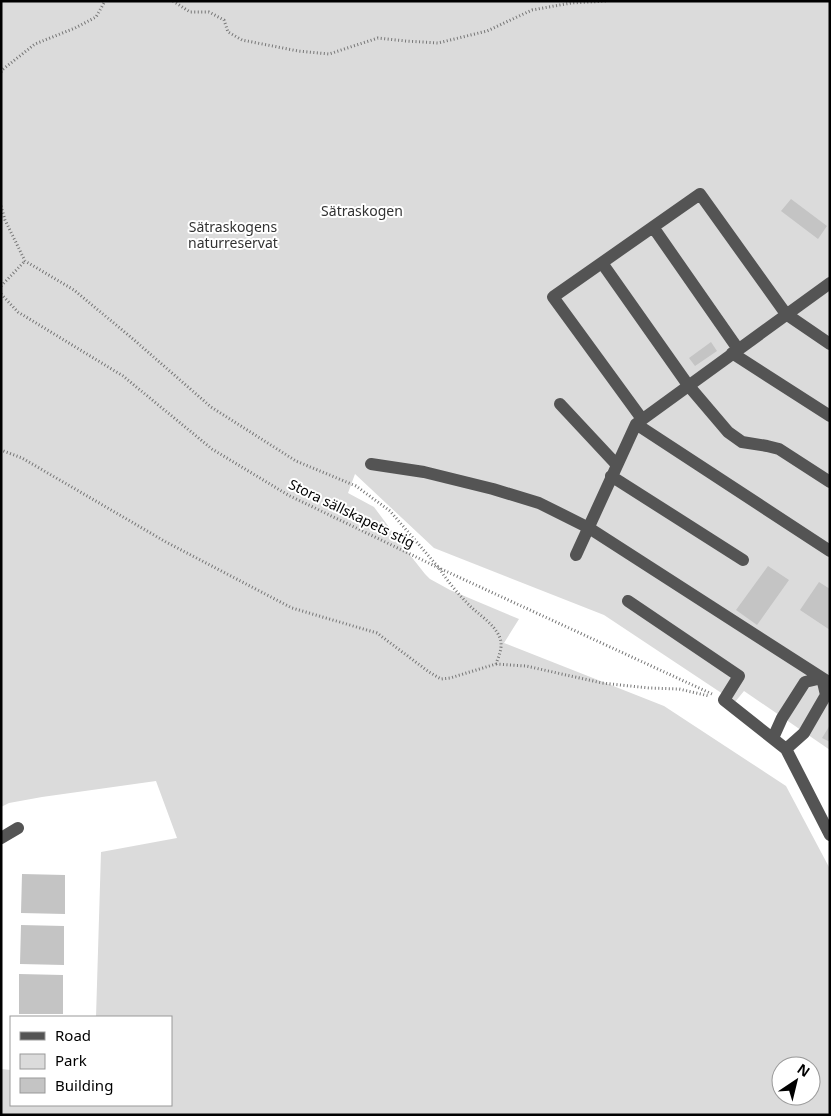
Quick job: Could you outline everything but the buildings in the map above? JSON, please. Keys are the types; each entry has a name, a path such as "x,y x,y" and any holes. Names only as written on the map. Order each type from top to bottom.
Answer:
{"street":[{"path":"830,344 786,314 700,194 554,297 639,421 830,551"},
{"path":"653,227 735,351 830,416"},
{"path":"602,263 688,386 728,432 742,442 779,449 830,482"},
{"path":"576,555 614,470 639,421 830,283"},
{"path":"560,404 614,470 743,560"},
{"path":"371,464 424,472 540,503 589,528 826,680"},
{"path":"628,601 739,676 724,700 786,749 830,834"},
{"path":"772,738 782,718 805,682 826,680"},
{"path":"786,749 804,733 826,695 826,680"},
{"path":"1,838 18,828"}],"path":[{"path":"1,72 35,44 75,28 96,17 105,1"},
{"path":"173,1 190,12 209,12 224,20 228,32 242,40 298,52 329,54 378,38 438,43 486,31 532,10 570,3 607,1"},
{"path":"1,206 5,220 25,261 74,290 211,407 296,461 356,486 390,511 461,597 496,631 500,639 501,652 496,664"},
{"path":"1,286 25,261"},
{"name":"Stora sällskapets stig","path":"1,294 18,312 123,376 212,448 288,495 439,568 724,700"},
{"path":"1,450 22,458 166,542 292,608 377,633 440,679 450,678 496,664 526,666 602,683 679,689 724,700"}],"green space":[{"path":"1,1 830,1 830,750 744,691 735,702 604,615 434,548 355,474 348,493 374,507 430,579 450,590 519,619 504,643 664,706 786,786 830,869 830,1115 1,1115 1,1069 10,1070 10,1106 172,1106 172,1016 96,1016 101,852 177,838 156,781 9,803 1,807"}],"park label":[{"name":"Sätraskogen","path":"362,210"},
{"name":"Sätraskogens naturreservat","path":"233,234"}]}
